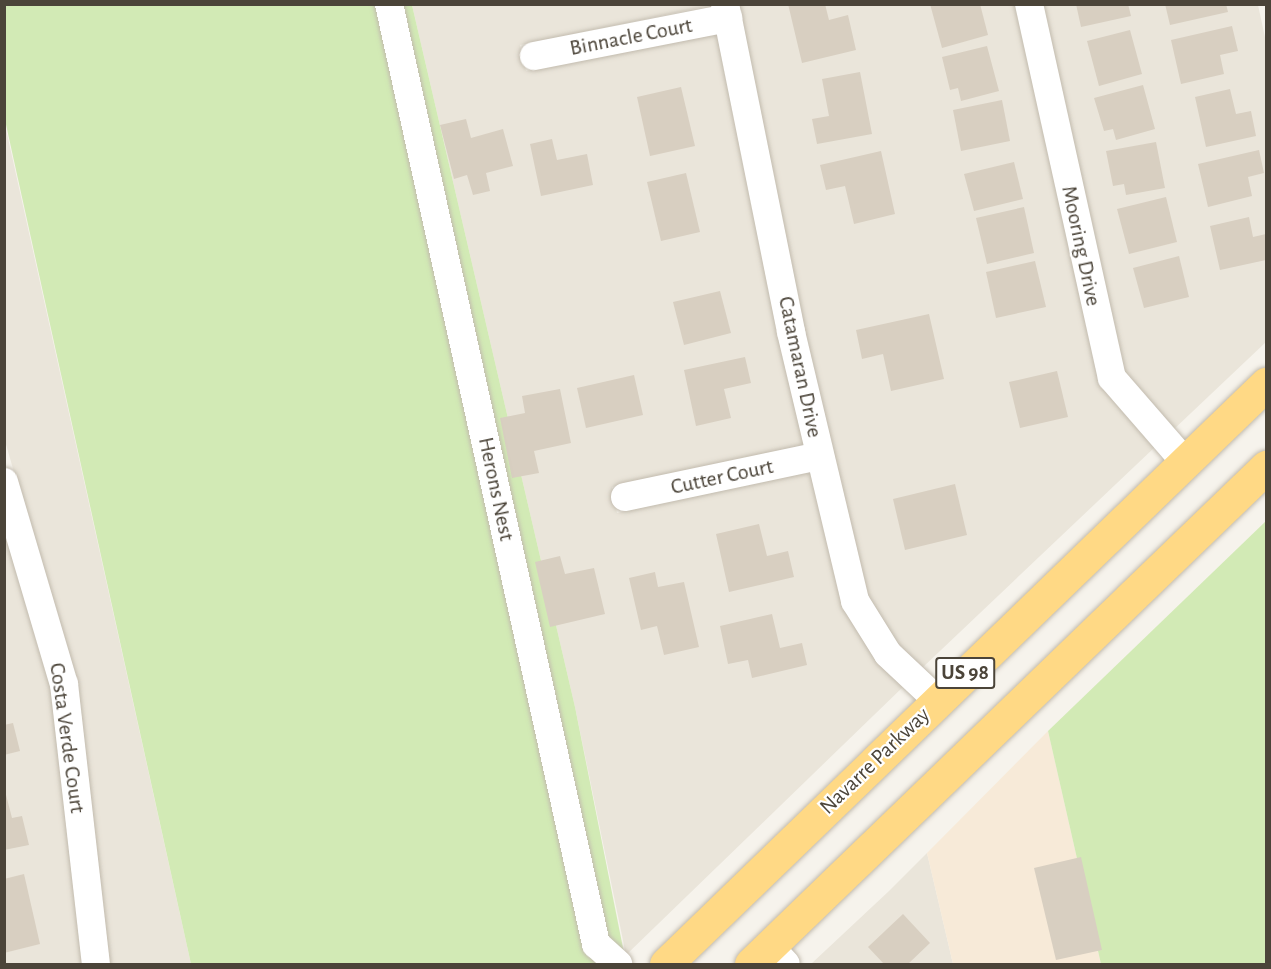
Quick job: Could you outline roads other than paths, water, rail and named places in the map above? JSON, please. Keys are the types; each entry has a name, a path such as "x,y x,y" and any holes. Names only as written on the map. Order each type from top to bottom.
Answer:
{"highway":[{"name":"Navarre Parkway","path":"666,964 1266,384"},
{"name":"US 98","path":"769,959 1266,467"}],"street":[{"name":"Herons Nest","path":"389,4 596,944 618,964"},
{"name":"Mooring Drive","path":"1029,4 1112,378 1185,462"},
{"name":"Binnacle Court","path":"534,56 726,11"},
{"name":"Catamaran Drive","path":"726,11 819,456 855,601 888,654 937,700"},
{"name":"Cutter Court","path":"625,497 819,456"},
{"name":"Costa Verde Court","path":"4,482 64,684 96,964"}]}
